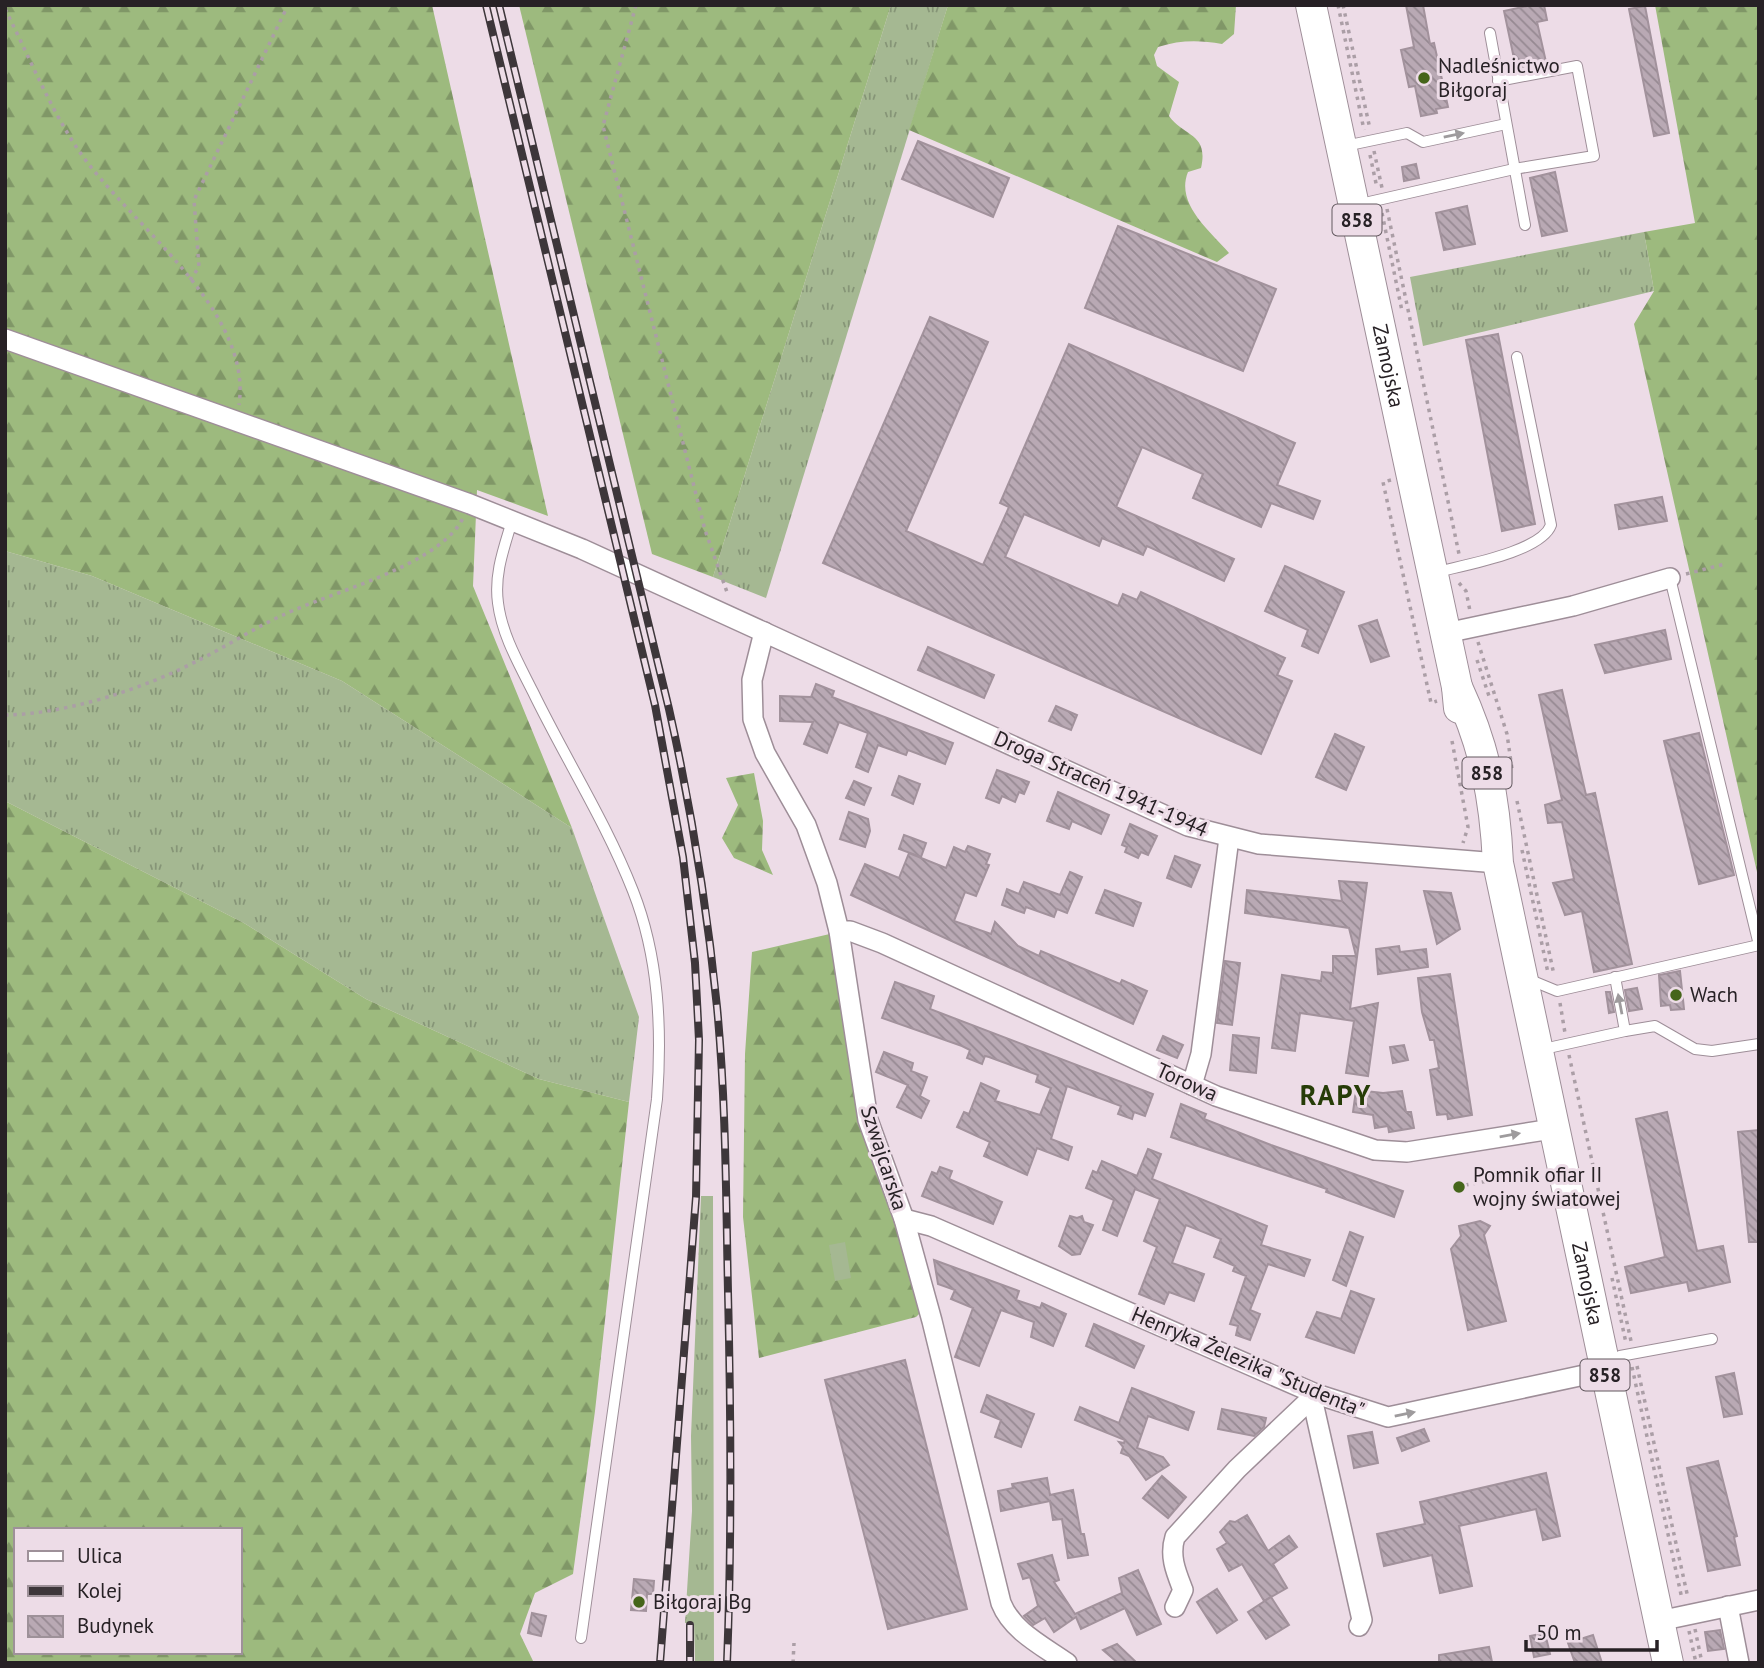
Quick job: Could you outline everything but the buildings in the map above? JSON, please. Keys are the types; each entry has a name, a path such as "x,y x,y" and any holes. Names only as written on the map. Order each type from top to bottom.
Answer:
{"main road":[{"name":"Zamojska","path":"1311,5 1319,43 1354,144 1459,630 1451,693 1476,812 1498,863 1552,1129 1668,1663"}],"street":[{"name":"Droga Straceń 1941-1944","path":"5,339 512,521 842,667 1188,826 1259,845 1498,863"},
{"path":"1459,630 1573,606 1670,578"},
{"name":"Szwajcarska","path":"764,632 752,680 753,719 765,753 810,832 839,930 868,1120 904,1219 932,1321 1001,1603 1016,1627 1067,1663"},
{"path":"1192,1085 1201,1054 1228,838"},
{"name":"Torowa","path":"839,930 850,931 882,943 1216,1096 1385,1152 1552,1129"},
{"name":"Henryka Żelezika \"Studenta\"","path":"904,1219 931,1226 1314,1396 1388,1417 1588,1374 1603,1365"},
{"path":"1175,1607 1183,1590 1174,1564 1172,1549 1175,1537 1237,1469 1314,1396"},
{"path":"1314,1396 1362,1620 1359,1626"},
{"path":"1659,1621 1759,1600"},
{"path":"1728,1606 1740,1663"}],"lane":[{"path":"1490,33 1525,225"},
{"path":"1366,203 1514,169 1594,156 1577,66 1498,81"},
{"path":"1354,144 1408,133 1423,142 1506,124"},
{"path":"1444,570 1534,544 1551,525 1517,357"},
{"path":"512,521 498,568 497,593 502,621 517,662 608,836 634,892 651,952 660,1023 657,1100 581,1638"},
{"path":"1522,975 1558,991 1759,945 1670,578"},
{"path":"1615,977 1625,1031"},
{"path":"1538,1050 1655,1026 1695,1049 1712,1051 1759,1044"},
{"path":"1603,1365 1620,1356 1712,1339"}],"path":[{"path":"190,280 199,267 194,200 288,5"},
{"path":"636,5 603,126 705,530 737,620"},
{"path":"1338,5 1354,144 1444,570 1466,591 1459,630 1507,734 1512,773"},
{"path":"5,9 75,145 106,187 190,280 221,322 236,354 241,382 234,420"},
{"path":"1388,469 1391,481 1383,482 1431,703 1451,693"},
{"path":"5,715 36,715 107,696 195,662 282,615 428,555 457,531 470,504"},
{"path":"1670,578 1725,564"},
{"path":"1451,737 1468,827 1461,846"},
{"path":"1517,800 1567,1045 1702,1663"},
{"path":"1465,1185 1547,1171"},
{"path":"793,1663 794,1643"}],"green space":[{"path":"5,5 432,5 548,516 477,490 473,586 572,828 342,681 92,576 5,551"},
{"path":"519,5 891,5 713,577 652,554"},
{"path":"891,5 948,5 766,598 713,577"},
{"path":"948,5 1236,5 1234,34 1222,44 1197,41 1174,43 1158,47 1154,55 1157,66 1179,82 1169,116 1194,137 1201,148 1201,168 1188,172 1185,184 1190,206 1229,253 1217,262 909,130"},
{"path":"1655,5 1759,5 1759,881 1634,324 1654,291 1644,232 1695,223"},
{"path":"1644,232 1654,291 1423,346 1410,277"},
{"path":"5,551 92,576 342,681 572,828 639,1017 629,1102 539,1079 366,999 244,923 5,801"},
{"path":"754,773 763,821 762,850 773,875 734,858 722,838 738,805 726,778"},
{"path":"5,801 244,923 366,999 539,1079 629,1102 595,1411 573,1574 535,1593 520,1634 534,1663 5,1663"},
{"path":"834,933 894,1210 921,1312 916,1317 759,1358 743,1217 745,1054 752,952"},
{"path":"701,1196 713,1196 714,1663 695,1663 694,1623 685,1623 692,1511 691,1436"},
{"path":"845,1242 851,1278 835,1281 829,1245"}],"railway":[{"path":"486,5 655,705 683,857 695,963 699,1040 696,1197 660,1663"},
{"path":"499,5 669,709 698,857 717,1007 725,1150 730,1385 727,1663"},
{"path":"690,1625 690,1663"}],"place":[{"name":"Nadleśnictwo Biłgoraj","path":"1424,78"},
{"name":"Wach","path":"1676,995"},
{"name":"Pomnik ofiar II wojny światowej","path":"1459,1187"},
{"name":"Biłgoraj Bg","path":"639,1602"}],"district":[{"name":"RAPY","path":"1336,1095"}]}
